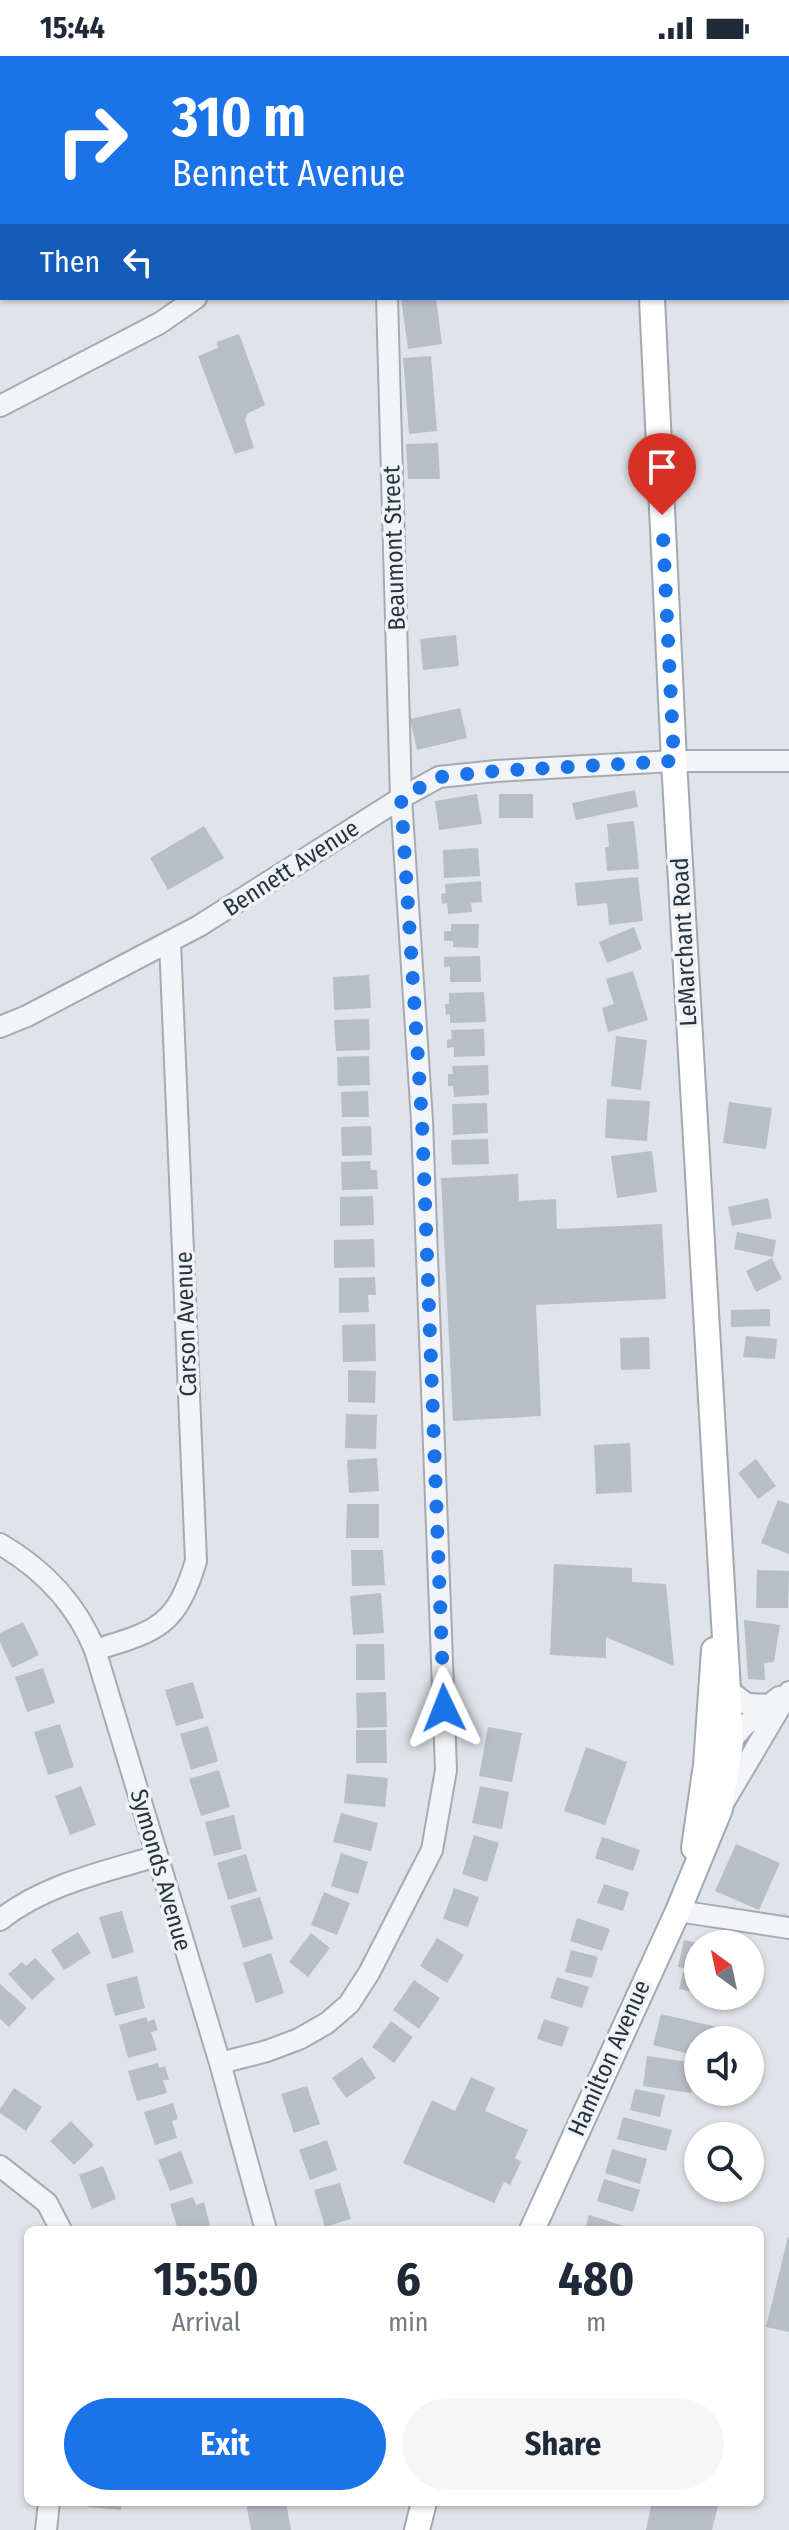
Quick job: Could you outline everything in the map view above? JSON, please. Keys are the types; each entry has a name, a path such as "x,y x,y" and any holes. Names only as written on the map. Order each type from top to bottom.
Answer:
{"main road":[{"name":"LeMarchant Road","path":"652,300 674,761 731,1742 720,1809"},
{"name":"LeMarchant Road","path":"706,1765 710,1684 721,1586"},
{"name":"Hamilton Avenue","path":"688,1886 706,1765"},
{"name":"Hamilton Avenue","path":"534,2226 678,1911 720,1809"},
{"path":"417,2530 423,2506"}],"street":[{"path":"0,406 160,323 193,300"},
{"name":"Beaumont Street","path":"220,2063 299,2039 327,2023 349,2004 369,1973 432,1850 446,1770 422,1121 401,798 387,300"},
{"name":"Bennett Avenue","path":"0,1027 170,942 439,777 674,761 789,761"},
{"name":"Carson Avenue","path":"95,1650 152,1630 170,1616 186,1594 196,1561 170,942"},
{"name":"Symonds Avenue","path":"0,1544 25,1559 57,1589 86,1627 95,1650 220,2063 265,2226"},
{"path":"728,1690 747,1704 771,1705"},
{"name":"Hamilton Avenue","path":"706,1765 744,1726 789,1690"},
{"name":"Hamilton Avenue","path":"720,1809 789,1690"},
{"path":"0,1920 14,1909 50,1891 157,1856"},
{"path":"678,1911 789,1928"},
{"path":"0,2166 47,2203 59,2226"},
{"path":"46,2530 49,2506"}],"building":[{"path":"401,300 436,300 442,344 408,349"},
{"path":"239,334 265,405 248,413 245,420 254,448 235,454 198,356 218,348 217,342"},
{"path":"431,356 437,431 409,434 403,358"},
{"path":"438,443 440,479 408,479 406,444"},
{"path":"456,635 459,666 423,670 420,639"},
{"path":"460,708 467,738 417,750 410,719"},
{"path":"635,790 638,807 576,820 572,803"},
{"path":"477,794 482,824 439,830 435,801"},
{"path":"499,794 533,794 533,818 499,818"},
{"path":"634,821 639,869 607,871 607,824"},
{"path":"204,826 224,858 168,890 150,858"},
{"path":"478,848 480,876 444,878 443,850"},
{"path":"638,877 643,921 609,925 607,903 577,906 575,883"},
{"path":"481,881 482,902 471,903 472,912 448,914 447,903 442,904 441,894 446,893 445,884"},
{"path":"451,924 479,924 478,948 453,947 453,941 444,941 444,931 451,931"},
{"path":"634,927 642,949 607,963 599,942"},
{"path":"480,956 481,982 450,982 450,966 444,967 444,957"},
{"path":"633,971 648,1020 608,1032 602,1008 614,1004 606,979"},
{"path":"369,975 371,1008 334,1010 333,977"},
{"path":"484,992 486,1022 450,1023 445,1004 449,1004 449,993"},
{"path":"369,1019 370,1050 336,1051 334,1020"},
{"path":"484,1029 485,1056 454,1057 454,1047 447,1048 447,1040 452,1039 451,1030"},
{"path":"616,1036 647,1040 641,1090 611,1086"},
{"path":"369,1056 370,1085 338,1086 337,1057"},
{"path":"488,1065 489,1095 454,1097 453,1086 448,1086 448,1074 453,1074 452,1066"},
{"path":"368,1091 369,1117 342,1117 341,1092"},
{"path":"607,1099 650,1101 647,1141 605,1138"},
{"path":"729,1102 772,1108 766,1149 723,1143"},
{"path":"487,1103 488,1133 453,1135 452,1104"},
{"path":"371,1126 372,1155 342,1156 341,1127"},
{"path":"488,1139 489,1164 452,1165 451,1140"},
{"path":"652,1151 657,1192 617,1198 611,1156"},
{"path":"370,1161 371,1170 377,1170 378,1189 342,1190 341,1162"},
{"path":"518,1174 519,1201 556,1199 557,1229 662,1224 666,1299 536,1305 541,1416 453,1421 441,1178"},
{"path":"373,1196 374,1225 340,1226 340,1197"},
{"path":"768,1198 772,1218 732,1226 728,1207"},
{"path":"737,1232 776,1240 773,1257 734,1249"},
{"path":"374,1239 375,1267 334,1268 334,1240"},
{"path":"772,1258 782,1279 756,1292 746,1271"},
{"path":"375,1277 376,1295 368,1295 369,1312 339,1313 339,1278"},
{"path":"770,1309 770,1326 731,1327 731,1310"},
{"path":"375,1324 376,1361 343,1362 342,1325"},
{"path":"746,1336 777,1339 775,1359 743,1357"},
{"path":"649,1337 650,1369 621,1370 620,1338"},
{"path":"348,1370 376,1371 375,1403 348,1402"},
{"path":"346,1414 377,1415 376,1449 345,1448"},
{"path":"630,1443 632,1492 596,1494 594,1445"},
{"path":"377,1458 379,1491 349,1493 347,1460"},
{"path":"756,1459 776,1486 758,1499 738,1473"},
{"path":"778,1500 789,1504 789,1554 761,1543"},
{"path":"347,1504 379,1504 379,1538 346,1538"},
{"path":"351,1550 383,1550 385,1585 352,1586"},
{"path":"554,1564 632,1568 632,1582 666,1584 674,1666 606,1637 606,1658 550,1655"},
{"path":"757,1570 789,1571 788,1608 756,1608"},
{"path":"381,1593 384,1633 353,1635 350,1596"},
{"path":"744,1620 780,1625 774,1662 764,1663 765,1680 748,1679"},
{"path":"23,1622 39,1655 12,1668 0,1642 0,1633"},
{"path":"356,1644 384,1644 385,1680 356,1680"},
{"path":"43,1668 55,1703 27,1712 15,1677"},
{"path":"193,1682 204,1718 176,1726 165,1690"},
{"path":"386,1692 387,1727 357,1728 356,1693"},
{"path":"60,1724 74,1767 48,1775 34,1732"},
{"path":"208,1726 218,1761 191,1770 180,1734"},
{"path":"488,1727 522,1733 512,1782 479,1776"},
{"path":"356,1730 386,1730 387,1763 356,1763"},
{"path":"586,1747 627,1762 605,1825 564,1811"},
{"path":"219,1770 230,1807 201,1816 189,1779"},
{"path":"347,1774 388,1778 385,1807 344,1803"},
{"path":"81,1786 96,1825 70,1835 55,1796"},
{"path":"480,1786 509,1792 502,1829 472,1823"},
{"path":"341,1813 378,1823 371,1851 333,1842"},
{"path":"234,1815 242,1849 214,1856 205,1822"},
{"path":"474,1835 499,1843 487,1882 462,1874"},
{"path":"602,1837 640,1850 633,1871 595,1858"},
{"path":"736,1844 780,1863 759,1910 715,1891"},
{"path":"341,1853 368,1862 358,1894 331,1886"},
{"path":"246,1854 257,1891 228,1900 217,1863"},
{"path":"604,1884 629,1892 623,1911 597,1903"},
{"path":"454,1888 479,1897 468,1927 443,1919"},
{"path":"324,1892 350,1903 337,1935 311,1925"},
{"path":"260,1897 273,1939 243,1948 230,1906"},
{"path":"122,1911 134,1952 112,1959 99,1917"},
{"path":"577,1918 610,1929 602,1951 570,1941"},
{"path":"78,1932 91,1953 64,1970 51,1950"},
{"path":"311,1933 330,1948 308,1977 289,1962"},
{"path":"437,1938 464,1955 447,1983 420,1966"},
{"path":"684,1940 684,1968 678,1967"},
{"path":"571,1950 598,1957 592,1978 565,1972"},
{"path":"271,1953 284,1993 256,2003 243,1963"},
{"path":"35,1958 55,1979 32,2000 8,1974 22,1962 26,1966"},
{"path":"683,1972 684,1972 684,1990 679,1989"},
{"path":"137,1976 145,2008 115,2016 106,1984"},
{"path":"557,1977 589,1987 582,2008 550,1998"},
{"path":"414,1980 440,1998 419,2029 393,2010"},
{"path":"0,1984 27,2008 9,2027 0,2019"},
{"path":"661,2014 713,2026 684,2026 684,2053 653,2045"},
{"path":"146,2017 148,2022 154,2019 158,2030 151,2032 157,2050 128,2058 119,2025"},
{"path":"544,2019 569,2027 562,2047 537,2039"},
{"path":"391,2021 413,2037 394,2063 372,2047"},
{"path":"647,2056 684,2061 684,2092 643,2086"},
{"path":"362,2057 376,2078 346,2098 332,2078"},
{"path":"158,2063 159,2068 165,2066 169,2080 163,2080 167,2093 137,2101 128,2071"},
{"path":"471,2077 495,2088 485,2111 528,2130 515,2158 521,2162 510,2185 504,2182 494,2203 403,2163 432,2100 455,2111"},
{"path":"307,2086 320,2124 294,2133 281,2094"},
{"path":"14,2088 42,2107 26,2131 0,2113"},
{"path":"635,2089 665,2095 660,2117 630,2110"},
{"path":"173,2103 178,2119 172,2121 177,2138 155,2145 144,2112"},
{"path":"623,2117 672,2130 666,2151 617,2139"},
{"path":"71,2121 94,2145 74,2165 50,2141"},
{"path":"327,2140 337,2170 310,2180 299,2150"},
{"path":"612,2149 647,2159 640,2184 605,2173"},
{"path":"181,2151 193,2183 170,2191 158,2160"},
{"path":"103,2166 116,2199 92,2209 79,2175"},
{"path":"604,2179 640,2190 633,2212 597,2201"},
{"path":"340,2183 351,2219 325,2226 314,2190"},
{"path":"193,2197 196,2205 204,2202 210,2225 177,2226 170,2204"},
{"path":"589,2215 624,2226 586,2226"},
{"path":"789,2238 789,2332 766,2327"},
{"path":"88,2506 122,2506 121,2510"},
{"path":"247,2506 287,2506 291,2530 251,2530"},
{"path":"651,2506 718,2506 712,2530 646,2530"}],"route":[{"path":"444,1708 422,1121 401,798 439,777 674,761 662,515"}]}
